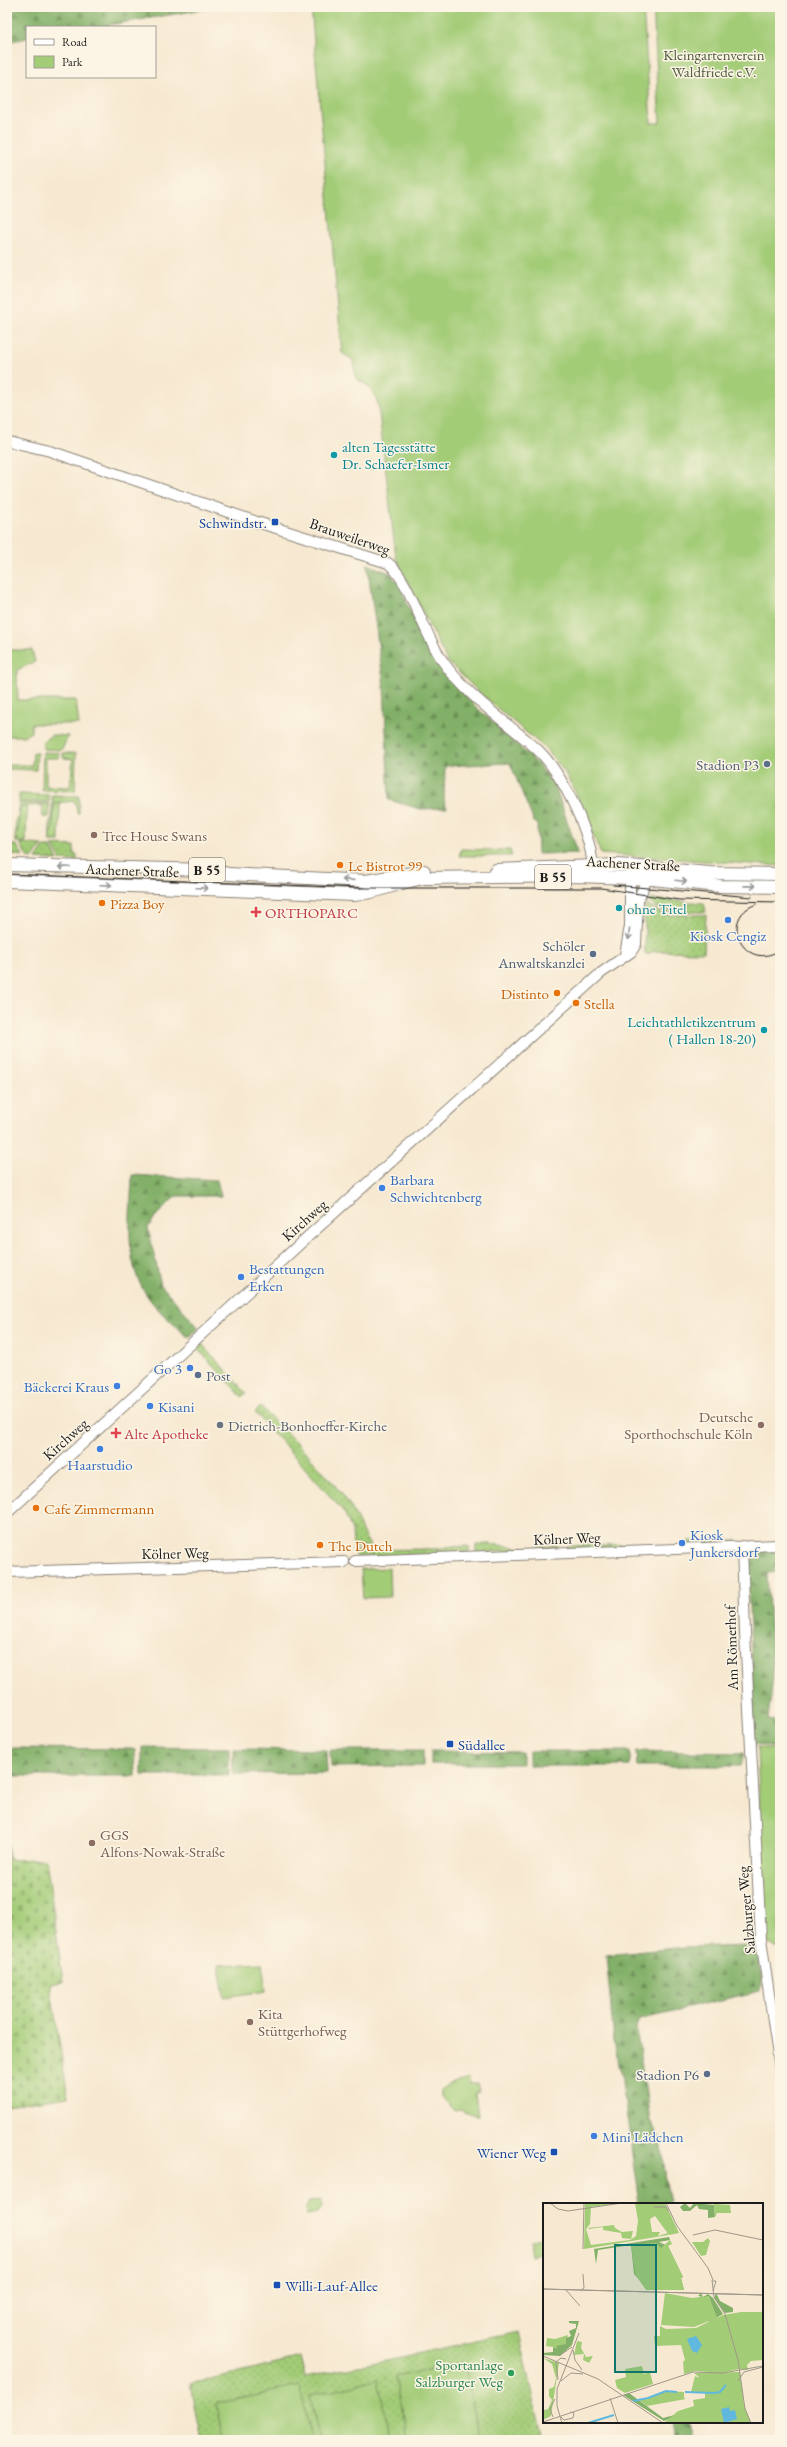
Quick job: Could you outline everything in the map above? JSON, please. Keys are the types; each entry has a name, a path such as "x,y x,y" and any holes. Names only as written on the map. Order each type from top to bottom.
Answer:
{"main road":[{"name":"Aachener Straße","path":"7,864 169,868 210,870 229,874 366,881 421,871 593,871 631,878 647,873 780,874"},
{"name":"Aachener Straße","path":"7,881 163,886 354,895 377,891 424,878 593,871 618,865 647,873 702,884 780,886"},
{"path":"163,886 168,884 172,879 169,868"}],"street":[{"name":"Brauweilerweg","path":"7,441 50,451 260,523 388,563 396,569 403,581 426,634 444,663 478,699 539,752 556,773 570,796 584,827 591,847 593,871"},
{"name":"Kirchweg","path":"7,1513 308,1236 601,973 634,949 638,939 638,901 631,878 618,865"},
{"name":"Kirchweg","path":"638,901 647,873"},
{"path":"625,955 630,926 631,878"},
{"name":"Kölner Weg","path":"7,1572 344,1562 350,1566 355,1561 780,1545"},
{"name":"Am Römerhof","path":"742,1546 750,1748"},
{"name":"Salzburger Weg","path":"750,1748 762,1939 780,2069"}],"green space":[{"path":"7,7 218,7 102,26 26,26 26,38 7,42"},
{"name":"Kleingartenverein Waldfriede e.V.","path":"311,7 643,7 651,123 660,123 653,7 780,7 780,866 601,854 576,793 564,771 546,749 483,696 447,661 396,558 378,404 370,388 356,379 353,360 342,353"},
{"path":"367,564 390,573 398,583 426,646 442,671 476,707 537,763 555,786 578,853 538,854 537,823 534,822 510,763 445,766 444,800 447,808 420,809 389,800 384,686"},
{"path":"7,650 32,650 35,662 17,670 18,700 76,700 79,724 31,724 31,732 24,736 7,736"},
{"path":"52,735 68,736 62,750 43,749 43,741"},
{"path":"43,752 60,753 59,758 46,758 46,786 70,787 73,759 63,758 63,753 76,753 75,791 42,790"},
{"path":"33,753 37,753 36,770 7,769 7,765 32,765"},
{"path":"19,794 49,795 49,802 19,802"},
{"path":"52,795 79,796 79,813 77,813 75,801 54,803 53,831 50,831 50,820 52,820"},
{"path":"19,803 49,804 49,817 43,817 42,805 20,807 17,842 15,841 16,819 18,819"},
{"path":"54,803 60,803 59,841 50,841 50,831 53,831"},
{"path":"20,807 27,807 26,842 17,842"},
{"path":"20,843 42,845 33,858 27,857"},
{"path":"10,845 17,845 23,856 7,854 7,849"},
{"path":"52,845 74,846 74,855 77,855 77,861 61,860"},
{"path":"44,847 51,847 58,860 36,859"},
{"path":"461,849 493,850 497,852 497,850 510,850 512,856 459,856"},
{"path":"651,899 704,903 706,912 665,912 648,902"},
{"path":"645,904 665,915 706,915 704,952 653,951 649,955 645,953"},
{"path":"132,1175 217,1180 221,1196 176,1196 155,1217 148,1228 161,1285 199,1328 189,1338 155,1306 139,1281 134,1267 130,1236"},
{"path":"201,1343 246,1393 242,1397 198,1349"},
{"path":"260,1407 306,1452 337,1488 350,1506 364,1536 371,1547 353,1546 352,1530 344,1512 255,1412"},
{"path":"737,1540 688,1546 688,1541"},
{"path":"489,1544 522,1548 557,1546 558,1548 476,1553 476,1545"},
{"path":"649,1544 650,1547 567,1550 567,1546"},
{"path":"465,1546 469,1547 469,1552 357,1557 353,1550 433,1549"},
{"path":"758,1549 780,1549 780,1572 767,1573 773,1676 768,1720 780,1722 780,1747 755,1744 747,1558 757,1558"},
{"path":"389,1568 390,1597 363,1598 361,1569"},
{"path":"142,1747 229,1748 229,1775 142,1775"},
{"path":"757,1747 780,1749 780,1947 775,1947 765,1941"},
{"path":"7,1748 132,1749 135,1750 136,1776 7,1776"},
{"path":"233,1749 326,1750 327,1773 233,1774"},
{"path":"330,1750 423,1750 423,1766 331,1767"},
{"path":"431,1751 522,1752 522,1764 431,1764"},
{"path":"529,1751 630,1751 630,1766 529,1766"},
{"path":"636,1751 744,1753 741,1766 637,1766"},
{"path":"7,1824 9,1860 46,1859 63,1982 50,1984 68,2097 7,2106"},
{"path":"749,1945 754,1948 759,1959 761,1973 760,1991 639,2019 636,2027 650,2121 661,2140 670,2201 669,2203 639,2203 621,2074 614,2041 606,1955 686,1947"},
{"path":"262,1963 266,1991 224,1997 219,1965"},
{"path":"469,2078 470,2085 477,2084 479,2092 475,2093 478,2115 463,2112 462,2110 455,2111 440,2097 440,2090 447,2085"},
{"path":"321,2201 321,2207 317,2213 307,2215 306,2208 309,2202"},
{"path":"543,2238 543,2252 531,2255 529,2240"},
{"path":"519,2332 543,2440 202,2440 191,2384 301,2357 306,2377"},
{"path":"464,2362 480,2440 409,2440 395,2377"},
{"path":"378,2380 391,2440 320,2440 310,2395"},
{"path":"300,2386 312,2440 223,2440 216,2404"},
{"path":"671,2423 689,2423 693,2440 674,2440"}],"tram line":[{"path":"7,874 361,888 601,888 679,900 780,902"},
{"path":"613,885 752,897"},
{"path":"757,904 745,910 739,920 737,930 740,940 746,949 755,955 767,955 780,950"}],"place":[{"name":"alten Tagesstätte Dr. Schaefer-Ismer","path":"334,455"},
{"name":"Schwindstr.","path":"275,522"},
{"name":"Stadion P3","path":"767,764"},
{"name":"Tree House Swans","path":"94,835"},
{"name":"Le Bistrot 99","path":"340,865"},
{"name":"Pizza Boy","path":"102,903"},
{"name":"ohne Titel","path":"619,908"},
{"name":"ORTHOPARC","path":"256,912"},
{"name":"Kiosk Cengiz","path":"728,920"},
{"name":"Schöler Anwaltskanzlei","path":"593,954"},
{"name":"Distinto","path":"557,993"},
{"name":"Stella","path":"576,1003"},
{"name":"Leichtathletikzentrum ( Hallen 18-20)","path":"764,1030"},
{"name":"Barbara Schwichtenberg","path":"382,1188"},
{"name":"Bestattungen Erken","path":"241,1277"},
{"name":"Go 3","path":"190,1368"},
{"name":"Post","path":"198,1375"},
{"name":"Bäckerei Kraus","path":"117,1386"},
{"name":"Kisani","path":"150,1406"},
{"name":"Dietrich-Bonhoeffer-Kirche","path":"220,1425"},
{"name":"Deutsche Sporthochschule Köln","path":"761,1425"},
{"name":"Alte Apotheke","path":"116,1433"},
{"name":"Haarstudio","path":"100,1449"},
{"name":"Cafe Zimmermann","path":"36,1508"},
{"name":"Kiosk Junkersdorf","path":"682,1543"},
{"name":"The Dutch","path":"320,1545"},
{"name":"Südallee","path":"450,1744"},
{"name":"GGS Alfons-Nowak-Straße","path":"92,1843"},
{"name":"Kita Stüttgerhofweg","path":"250,2022"},
{"name":"Stadion P6","path":"707,2074"},
{"name":"Mini Lädchen","path":"594,2136"},
{"name":"Wiener Weg","path":"554,2152"},
{"name":"Willi-Lauf-Allee","path":"277,2285"},
{"name":"Sportanlage Salzburger Weg","path":"511,2373"}]}
